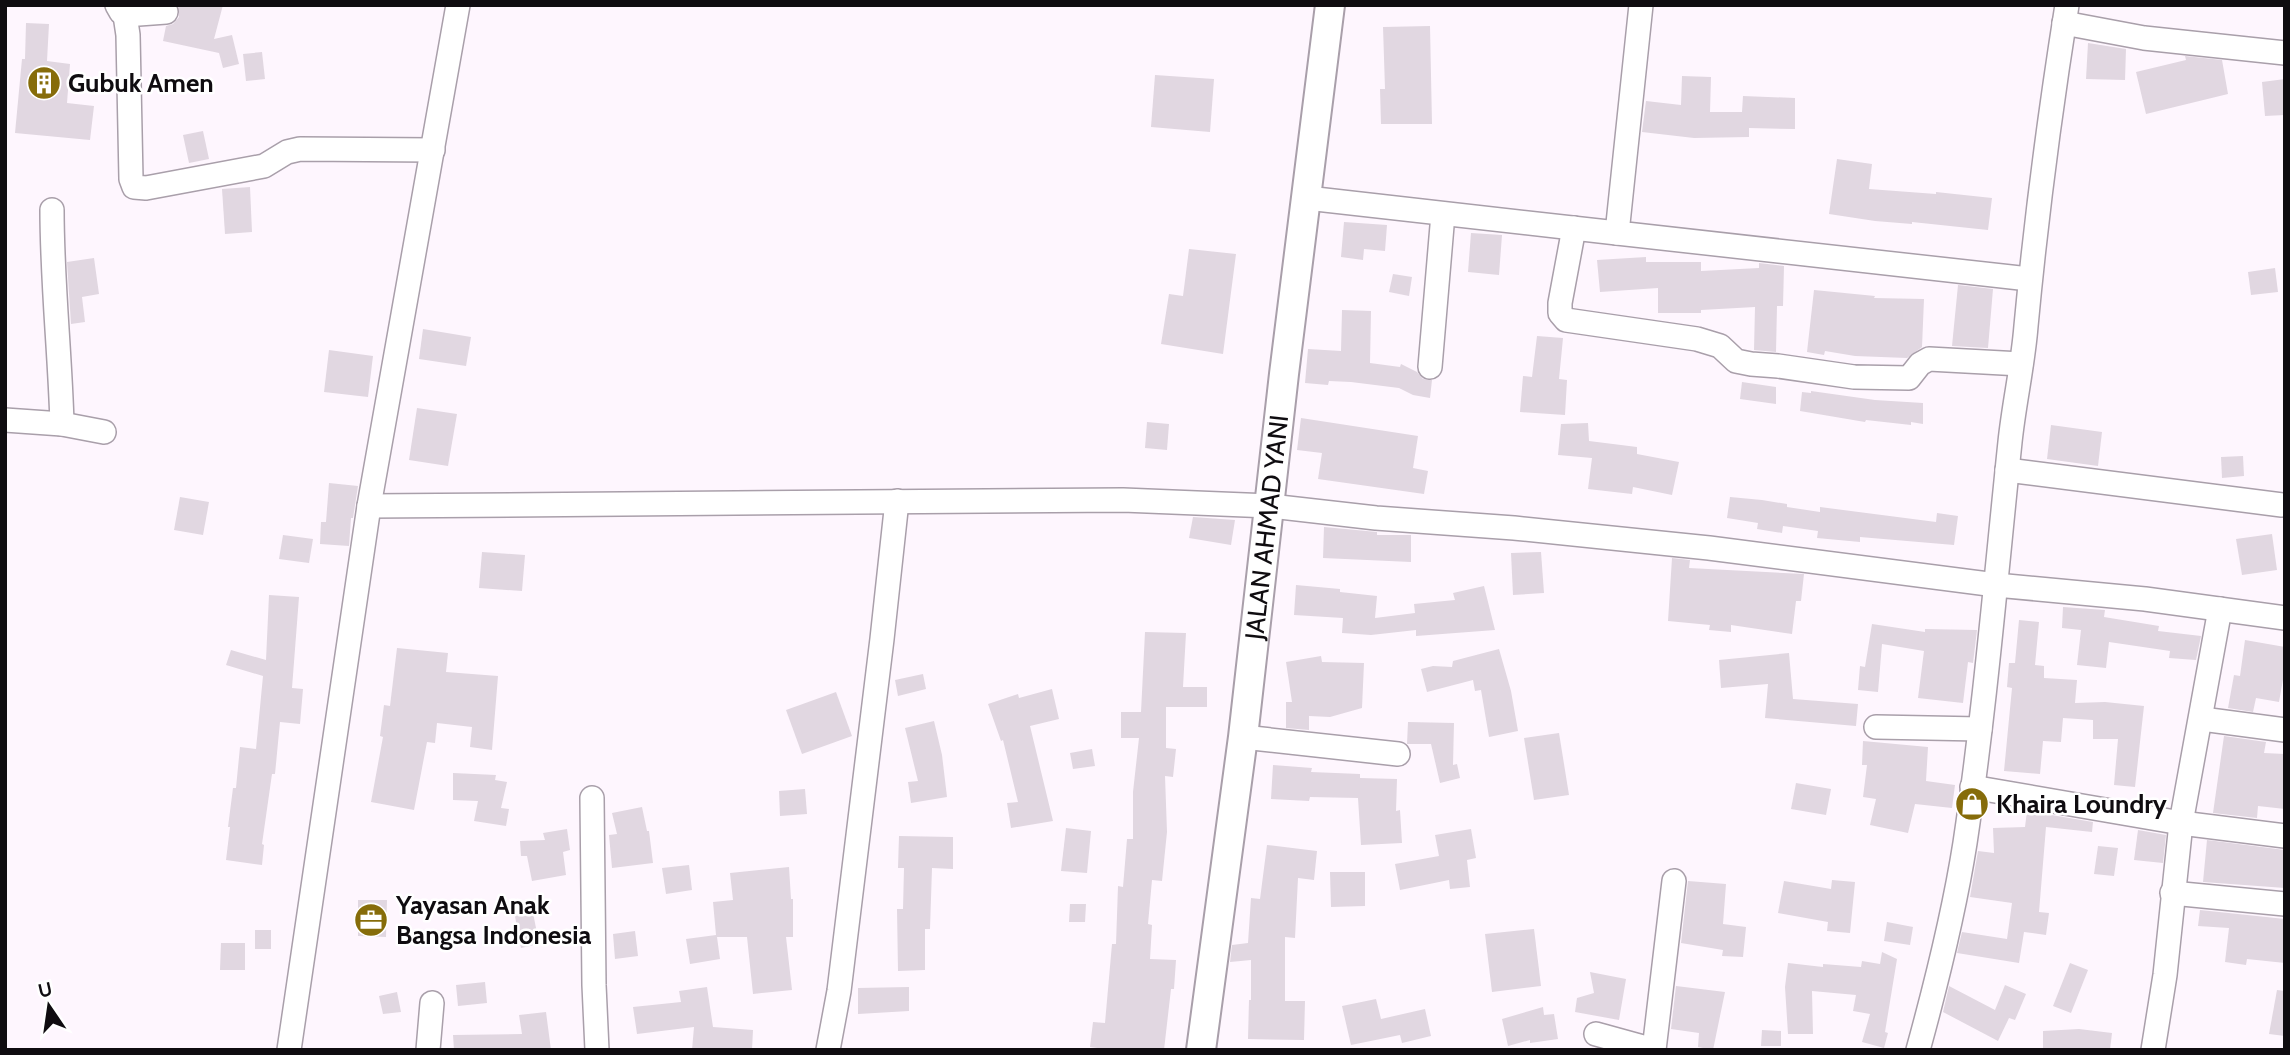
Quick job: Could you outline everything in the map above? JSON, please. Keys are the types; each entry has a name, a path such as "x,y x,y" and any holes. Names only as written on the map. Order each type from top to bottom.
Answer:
{"street":[{"path":"289,1050 369,506 458,5"},
{"name":"JALAN AHMAD YANI","path":"1200,1050 1243,737 1331,5"},
{"path":"1617,233 1641,5"},
{"path":"166,12 121,10 128,49 131,179 134,187 146,188 264,166 287,152 300,149 433,149"},
{"path":"1919,1050 1964,844 1980,729 2029,279 2065,14 2144,38 2285,53"},
{"path":"1307,198 2029,279"},
{"path":"52,210 53,291 59,346 62,424"},
{"path":"1430,367 1443,214"},
{"path":"1574,228 1560,303 1560,313 1566,320 1697,339 1720,346 1736,361 1751,364 1854,377 1909,378 1922,362 1933,359 2021,364"},
{"path":"5,420 62,424 104,432"},
{"path":"2007,470 2282,505"},
{"path":"369,506 1123,500 1270,506 1709,548 2285,618"},
{"path":"828,1050 839,991 897,501"},
{"path":"2153,1050 2165,975 2181,823 2220,609"},
{"path":"2202,719 2285,730"},
{"path":"1876,727 1980,729"},
{"path":"1243,737 1398,754"},
{"path":"1972,787 2181,823 2285,836"},
{"path":"592,798 597,1050"},
{"path":"1596,1034 1654,1050 1674,881"},
{"path":"2172,893 2285,904"},
{"path":"428,1050 432,1003"}],"building":[{"path":"178,5 223,5 214,39 232,35 239,64 223,68 219,53 163,41 166,26 173,24 179,17"},
{"name":"Gubuk Amen","path":"26,23 49,24 47,61 70,64 67,103 94,106 90,140 15,133 22,59 25,59"},
{"path":"1430,26 1432,124 1381,124 1380,89 1385,89 1383,27"},
{"path":"2088,43 2126,49 2125,80 2086,79"},
{"path":"262,52 265,79 246,81 243,54"},
{"path":"2185,56 2222,60 2228,94 2146,114 2136,72 2186,60"},
{"path":"1155,75 1214,79 1210,132 1151,127"},
{"path":"1682,76 1711,77 1710,112 1742,112 1743,96 1795,98 1795,129 1749,128 1749,137 1694,138 1642,132 1646,101 1681,105"},
{"path":"2285,79 2285,115 2265,116 2262,82"},
{"path":"203,131 209,159 189,163 183,135"},
{"path":"1837,159 1872,164 1869,189 1992,198 1988,230 1875,221 1829,214"},
{"path":"250,187 252,232 225,234 222,189"},
{"path":"1344,222 1387,225 1385,251 1364,249 1363,260 1341,257"},
{"path":"1471,233 1502,235 1499,275 1468,272"},
{"path":"1189,249 1236,254 1223,354 1161,344 1169,294 1183,296"},
{"path":"1646,257 1646,262 1701,262 1701,271 1759,268 1759,263 1784,266 1783,306 1777,306 1776,352 1754,350 1755,307 1701,310 1701,313 1658,313 1658,288 1600,292 1597,260"},
{"path":"94,258 99,294 82,297 85,322 71,324 67,262"},
{"path":"2275,268 2278,292 2251,295 2248,272"},
{"path":"1393,274 1412,277 1409,296 1389,292"},
{"path":"1958,285 1993,289 1988,348 1952,346"},
{"path":"1814,290 1875,296 1874,298 1924,299 1922,347 1907,358 1807,352"},
{"path":"1342,310 1371,311 1370,363 1400,367 1401,364 1417,372 1423,379 1432,380 1430,398 1413,395 1399,388 1351,382 1329,381 1328,385 1305,383 1308,349 1341,351"},
{"path":"423,329 471,337 466,366 419,359"},
{"path":"1537,336 1563,338 1559,379 1567,380 1565,415 1520,412 1523,376 1532,377"},
{"path":"329,350 373,356 368,397 324,392"},
{"path":"1742,382 1776,387 1776,404 1740,399"},
{"path":"1802,392 1875,400 1923,403 1923,424 1865,422 1800,411"},
{"path":"417,408 457,414 448,466 409,460"},
{"path":"1301,418 1418,436 1413,468 1428,471 1424,494 1318,479 1322,453 1297,450"},
{"path":"1147,422 1169,424 1167,450 1145,448"},
{"path":"1588,423 1589,441 1637,447 1637,454 1679,462 1672,495 1633,487 1632,494 1588,489 1592,458 1558,455 1561,424"},
{"path":"2051,425 2102,432 2098,466 2047,459"},
{"path":"2243,456 2244,476 2222,478 2221,457"},
{"path":"329,483 358,486 351,518 349,546 320,544 321,522 326,522"},
{"path":"180,497 209,502 203,535 174,530"},
{"path":"1730,497 1787,504 1787,507 1820,512 1820,507 1936,522 1937,513 1958,516 1954,545 1860,537 1860,542 1817,538 1818,531 1783,526 1782,533 1757,529 1758,523 1727,518"},
{"path":"1193,517 1235,520 1231,545 1189,538"},
{"path":"1324,527 1377,532 1377,535 1411,535 1411,562 1323,558"},
{"path":"2272,534 2277,570 2242,575 2236,539"},
{"path":"283,535 313,539 309,563 279,559"},
{"path":"482,552 525,555 522,591 479,588"},
{"path":"1541,552 1544,593 1513,595 1511,553"},
{"path":"1672,558 1690,560 1689,568 1804,574 1801,601 1796,601 1792,634 1731,625 1731,632 1709,630 1710,625 1668,621"},
{"path":"1296,585 1377,596 1375,618 1415,613 1414,604 1455,600 1453,593 1484,586 1495,630 1416,636 1416,630 1371,635 1342,633 1343,618 1294,615"},
{"path":"269,595 299,597 292,688 303,689 300,724 280,722 275,774 272,774 262,844 262,865 226,860 240,747 256,749 263,676 226,665 231,650 266,660"},
{"path":"2063,607 2105,610 2104,617 2159,626 2158,631 2201,636 2196,660 2169,658 2170,651 2109,642 2106,668 2077,665 2081,630 2062,628"},
{"path":"2019,620 2039,622 2035,665 2044,666 2044,678 2077,680 2075,703 2105,702 2144,706 2135,787 2114,785 2118,739 2093,739 2093,720 2063,718 2061,742 2043,741 2040,774 2004,771 2012,688 2007,687 2009,663 2015,663"},
{"path":"1872,624 1925,632 1925,629 1977,630 1973,663 1968,662 1963,703 1918,698 1924,651 1882,644 1878,692 1858,690 1860,666 1865,667"},
{"path":"1145,632 1186,633 1183,687 1207,687 1207,707 1166,707 1166,748 1176,749 1173,777 1165,776 1167,832 1162,881 1152,880 1148,924 1152,925 1150,959 1176,960 1164,1050 1112,1050 1090,1047 1093,1022 1105,1023 1112,944 1116,944 1118,886 1123,887 1127,839 1133,839 1133,792 1139,738 1121,738 1121,712 1141,712"},
{"path":"2245,640 2285,647 2285,668 2279,702 2256,698 2253,712 2228,708 2234,675 2240,676"},
{"path":"397,648 448,653 446,672 498,676 492,750 470,747 472,727 437,723 435,743 427,742 414,810 371,802 383,737 380,736 384,705 390,706"},
{"path":"1499,649 1511,691 1518,731 1489,737 1481,690 1475,691 1473,680 1427,692 1421,669 1433,666 1452,667 1453,661"},
{"path":"1789,653 1793,699 1858,704 1856,726 1765,718 1768,684 1721,688 1719,660"},
{"path":"1321,656 1322,662 1364,663 1362,708 1330,717 1309,716 1309,730 1286,728 1286,702 1292,702 1286,662"},
{"path":"923,674 926,689 898,696 895,680"},
{"path":"1052,689 1059,719 1030,726 1053,821 1011,828 1007,803 1018,802 1003,740 1001,741 988,704 1018,694 1019,698"},
{"path":"836,692 852,736 802,754 786,710"},
{"path":"934,721 942,755 947,797 911,803 908,782 918,781 905,728"},
{"path":"1408,722 1454,723 1453,765 1457,764 1460,778 1440,783 1431,744 1407,744"},
{"path":"1559,733 1569,795 1534,800 1524,738"},
{"path":"2224,736 2266,742 2264,753 2285,754 2285,809 2258,806 2257,818 2213,813"},
{"path":"1863,741 1928,747 1926,781 1955,785 1952,808 1915,804 1908,833 1870,825 1876,799 1863,797 1867,765 1862,765"},
{"path":"1092,749 1095,766 1073,769 1070,753"},
{"path":"1273,765 1312,768 1311,772 1360,774 1360,778 1397,779 1396,811 1400,810 1402,843 1361,845 1358,798 1310,797 1309,801 1271,799"},
{"path":"453,773 496,775 495,780 507,782 501,808 509,809 506,826 474,821 478,801 453,800"},
{"path":"1796,783 1831,789 1826,815 1791,809"},
{"path":"805,789 807,814 780,816 779,791"},
{"path":"642,807 649,831 653,863 612,868 609,835 617,834 612,813"},
{"path":"2027,811 2093,822 2092,832 2046,827 2039,912 2049,913 2046,935 2024,932 2019,963 1957,953 1962,932 2007,939 2012,903 1970,897 1978,851 1994,853 1993,828 2025,827"},
{"path":"1066,828 1091,831 1087,873 1061,871"},
{"path":"567,829 570,850 563,852 566,875 532,881 527,856 521,856 520,841 545,840 543,833"},
{"path":"1471,829 1476,858 1467,860 1470,887 1450,889 1449,880 1400,890 1395,864 1439,856 1435,835"},
{"path":"2138,830 2166,835 2163,863 2134,860"},
{"path":"899,836 953,837 953,869 932,868 930,929 925,929 925,970 898,971 897,909 903,909 904,868 898,868"},
{"path":"2207,840 2285,850 2285,888 2203,882"},
{"path":"1267,845 1317,851 1314,880 1298,878 1295,938 1285,937 1285,1001 1305,1001 1304,1040 1248,1039 1251,960 1230,962 1232,945 1248,943 1251,898 1260,899"},
{"path":"2098,846 2118,848 2114,876 2094,874"},
{"path":"689,865 692,890 666,894 662,868"},
{"path":"789,867 793,899 793,937 786,937 792,990 753,994 747,937 717,937 720,959 690,964 686,939 716,935 713,902 733,900 730,873"},
{"path":"1330,872 1365,872 1365,906 1331,907"},
{"path":"1832,880 1855,882 1850,933 1827,931 1828,922 1778,913 1784,881 1831,889"},
{"path":"1688,881 1726,884 1723,924 1746,927 1743,957 1722,956 1723,950 1681,943"},
{"path":"358,900 387,900 386,937 358,936"},
{"path":"1070,904 1086,904 1085,922 1069,922"},
{"path":"532,907 539,944 521,948 514,911"},
{"path":"2200,910 2285,919 2285,963 2247,959 2246,965 2225,962 2229,928 2198,926"},
{"path":"1887,922 1913,927 1910,945 1884,941"},
{"path":"1534,929 1541,986 1492,992 1485,934"},
{"path":"255,930 271,930 271,949 255,949"},
{"path":"635,931 638,956 615,959 613,934"},
{"path":"221,943 245,943 245,970 220,970"},
{"path":"1882,952 1897,959 1884,1048 1862,1042 1870,1014 1853,1011 1856,995 1812,991 1813,1034 1788,1034 1785,987 1788,963 1861,967 1862,961 1880,964"},
{"path":"2070,963 2088,970 2071,1013 2053,1006"},
{"path":"1590,972 1626,979 1619,1020 1575,1012 1577,998 1594,993"},
{"path":"485,982 487,1003 458,1006 456,985"},
{"path":"2005,985 2026,994 2015,1020 2009,1018 1998,1041 1943,1012 1949,986 1995,1010"},
{"path":"1676,986 1725,992 1713,1050 1698,1047 1699,1033 1671,1029"},
{"path":"707,987 713,1027 753,1030 752,1050 692,1050 694,1027 637,1034 633,1007 681,1002 679,991"},
{"path":"909,987 909,1011 858,1014 858,988"},
{"path":"2277,990 2285,991 2285,1036 2269,1034"},
{"path":"397,992 401,1012 383,1014 379,996"},
{"path":"1376,999 1381,1019 1425,1009 1431,1036 1402,1043 1400,1035 1351,1045 1342,1006"},
{"path":"1543,1007 1544,1015 1554,1014 1558,1039 1530,1043 1530,1040 1508,1046 1502,1019"},
{"path":"546,1012 551,1050 454,1050 453,1035 522,1034 519,1015"},
{"path":"2079,1029 2112,1033 2110,1050 2043,1049 2043,1031"},
{"path":"1762,1030 1781,1031 1781,1046 1761,1046"}],"place":[{"name":"Gubuk Amen","path":"44,83"},
{"name":"Khaira Loundry","path":"1972,804"},
{"name":"Yayasan Anak Bangsa Indonesia","path":"371,920"}]}
